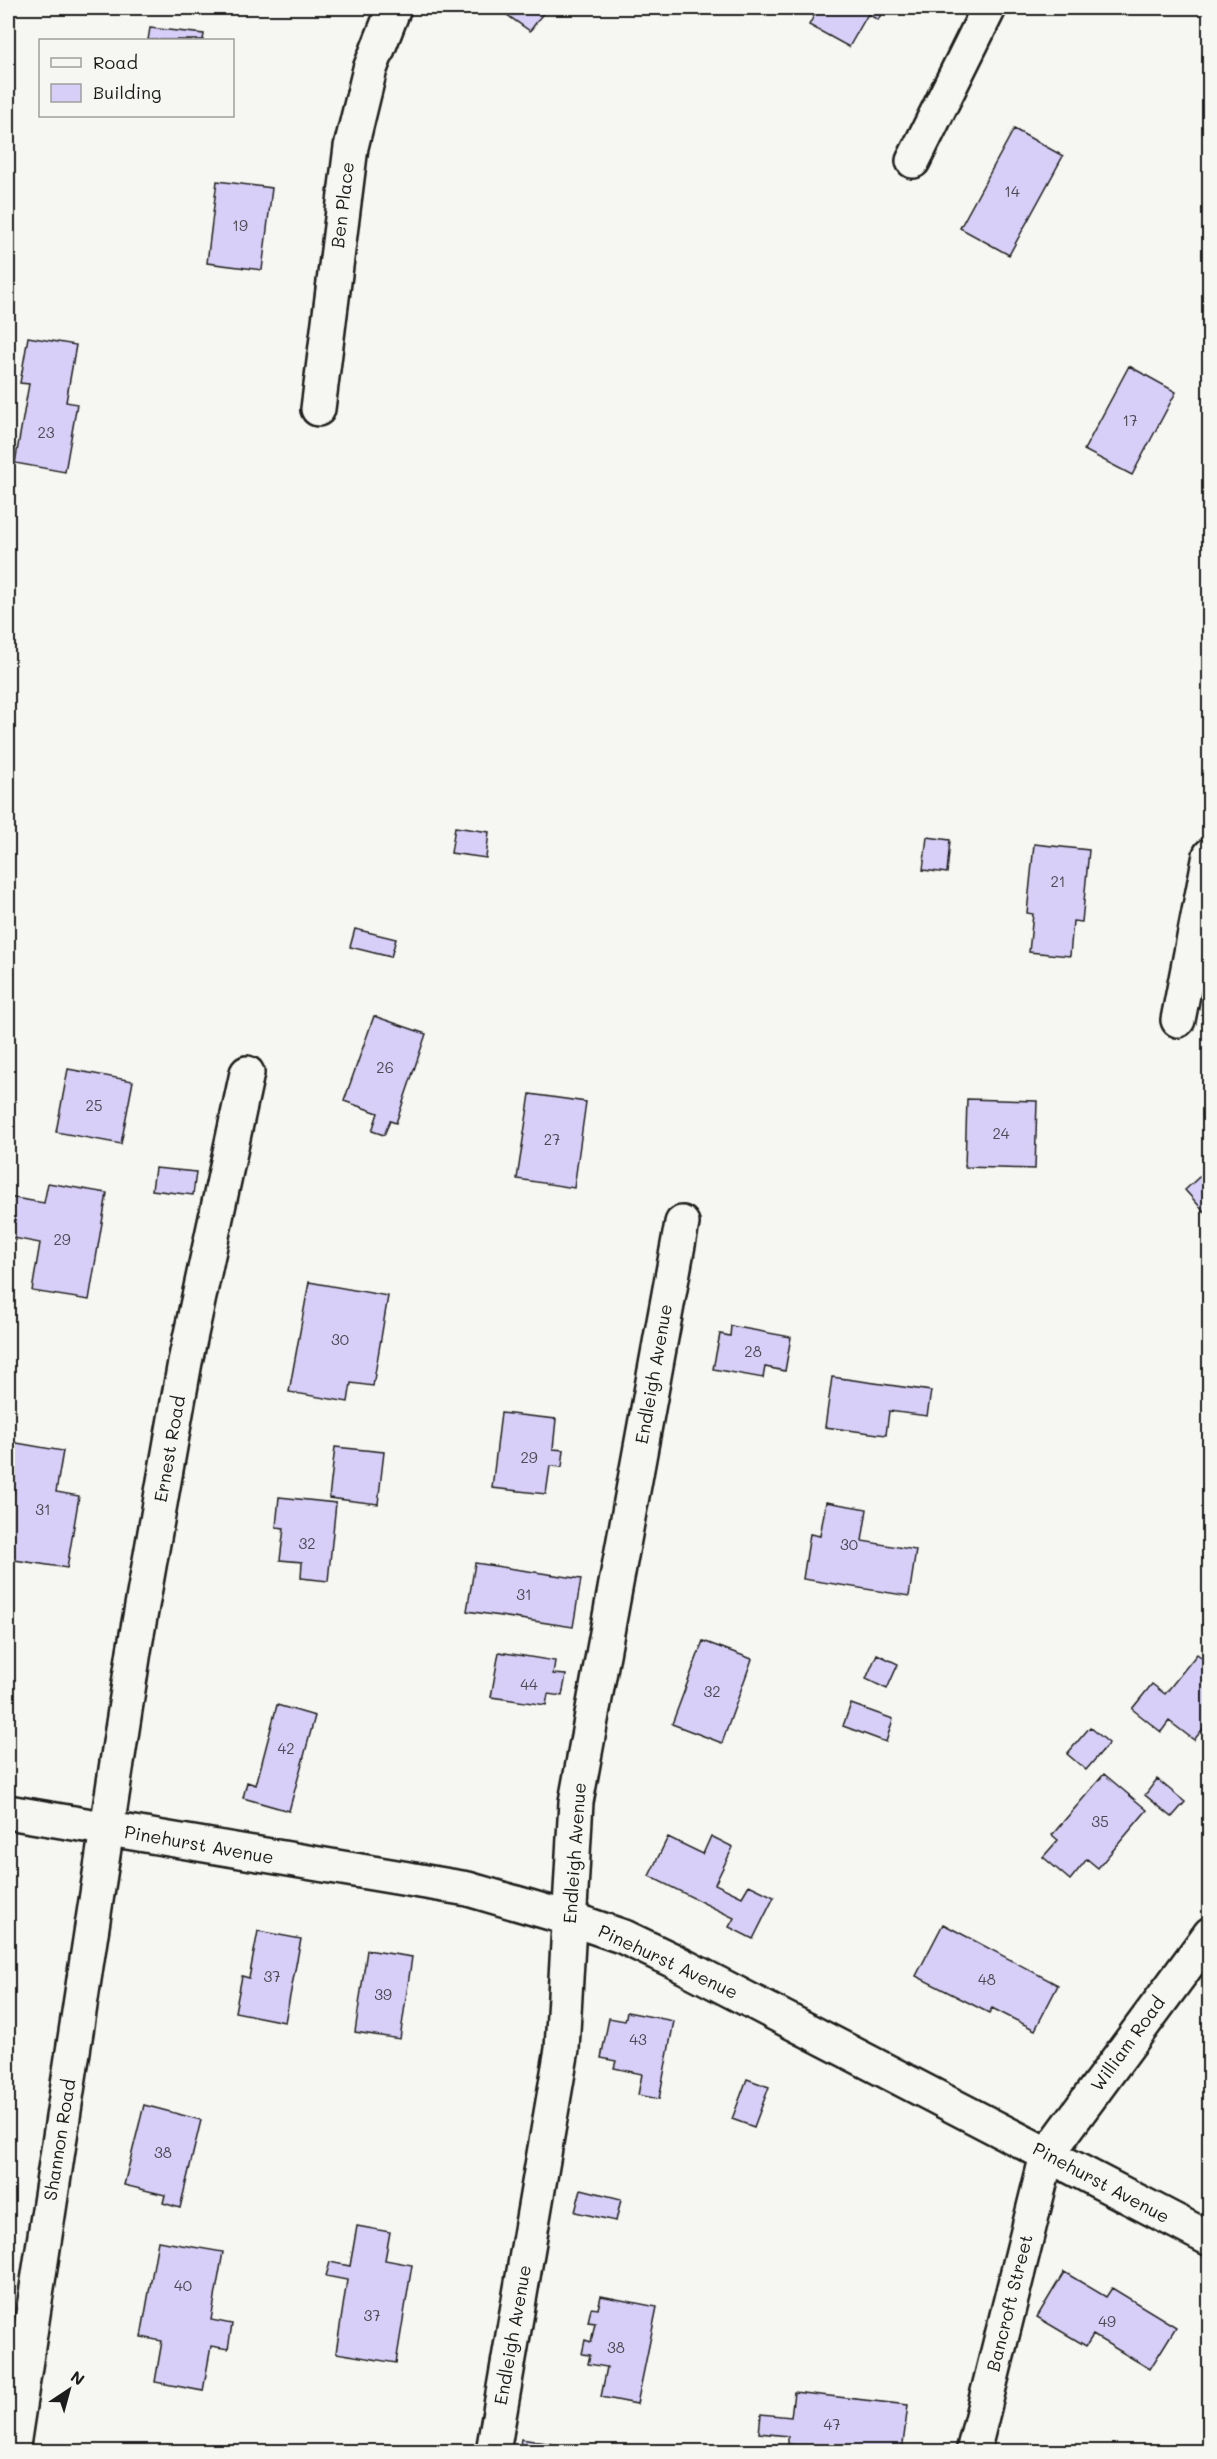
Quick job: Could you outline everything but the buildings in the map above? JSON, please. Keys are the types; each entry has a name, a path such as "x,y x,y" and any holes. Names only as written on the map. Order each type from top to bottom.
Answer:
{"street":[{"name":"Ben Place","path":"318,409 351,147 370,69 394,8"},
{"path":"913,161 989,8"},
{"path":"1178,1020 1209,855"},
{"name":"Ernest Road","path":"108,1829 134,1651 185,1362 247,1073"},
{"name":"Endleigh Avenue","path":"493,2451 562,2049 576,1802 682,1222"},
{"name":"Pinehurst Avenue","path":"8,1812 468,1889 571,1919 624,1938 672,1960 1209,2240"},
{"name":"Shannon Road","path":"12,2451 108,1829"},
{"name":"William Road","path":"1047,2155 1209,1934"},
{"name":"Bancroft Street","path":"973,2451 1047,2155"}]}
